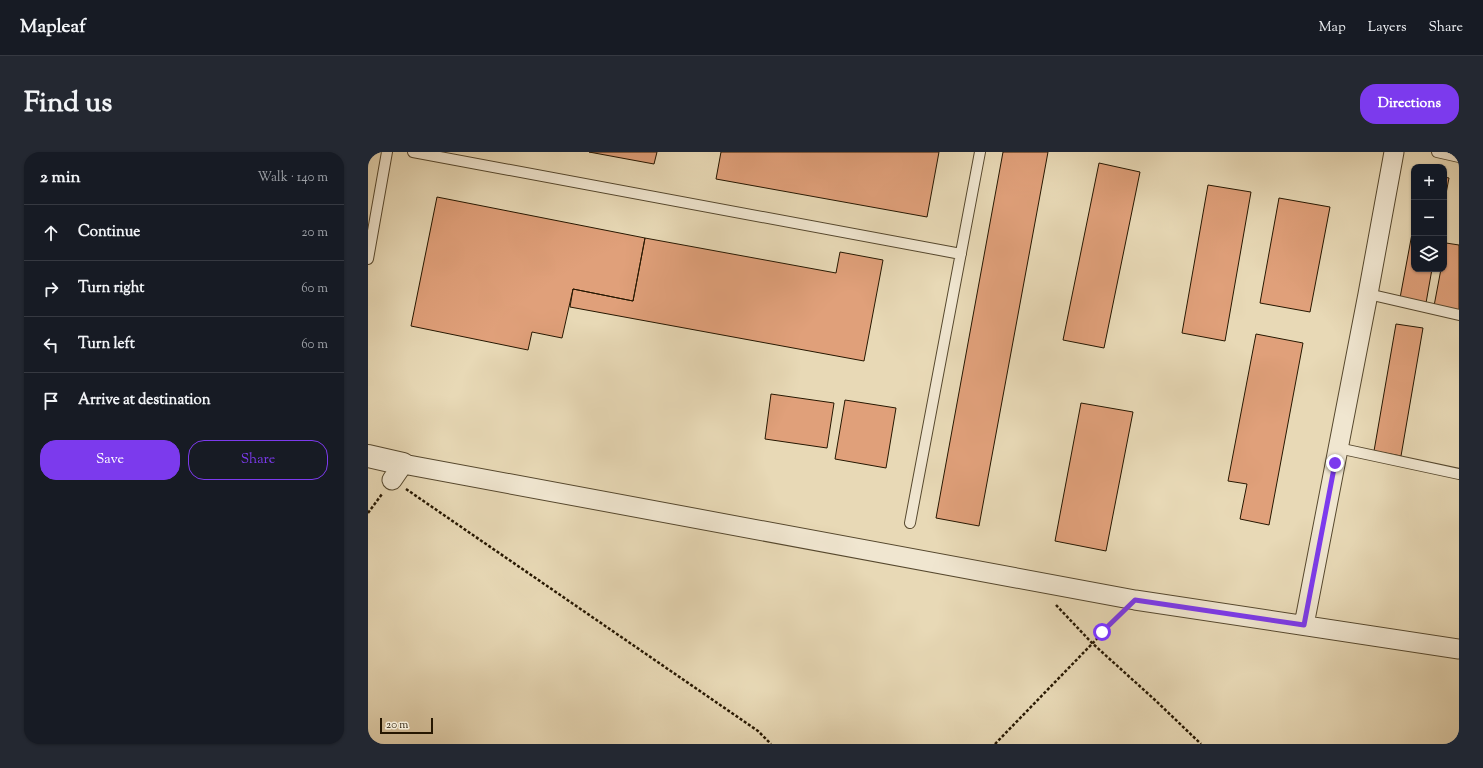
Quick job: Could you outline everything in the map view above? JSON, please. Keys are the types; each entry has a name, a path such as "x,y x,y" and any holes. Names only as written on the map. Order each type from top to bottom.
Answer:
{"street":[{"path":"1304,625 1394,152"},
{"path":"368,456 398,472 1135,600 1459,649"}],"lane":[{"path":"368,259 387,152"},
{"path":"412,152 961,254"},
{"path":"910,523 980,152"},
{"path":"1437,152 1459,156"},
{"path":"1368,294 1459,315"},
{"path":"1338,448 1459,474"}],"path":[{"path":"368,513 398,472 758,731 771,744"},
{"path":"995,744 1135,600"},
{"path":"1055,604 1092,643 1201,744"}],"building":[{"path":"589,152 657,152 654,164"},
{"path":"721,152 939,152 927,217 716,179"},
{"path":"1003,152 1048,152 979,526 936,518"},
{"path":"1099,163 1140,172 1104,348 1063,340"},
{"path":"1447,178 1449,178 1447,188"},
{"path":"1208,185 1251,192 1225,341 1182,333"},
{"path":"437,197 645,238 633,301 573,289 562,338 532,332 528,350 411,326"},
{"path":"1279,198 1330,207 1310,312 1260,303"},
{"path":"645,238 836,273 840,252 883,260 864,361 570,307 573,289 633,301"},
{"path":"1411,239 1411,272 1431,272 1426,303 1400,298"},
{"path":"1447,243 1459,245 1459,311 1434,306 1440,272 1447,272"},
{"path":"1396,324 1423,328 1401,456 1374,451"},
{"path":"1256,334 1303,343 1269,525 1240,519 1247,484 1228,481"},
{"path":"771,394 834,403 827,448 765,439"},
{"path":"845,400 896,408 886,468 835,459"},
{"path":"1081,403 1133,412 1106,551 1055,541"}],"route":[{"path":"1102,632 1135,600 1304,625 1335,463"}]}
